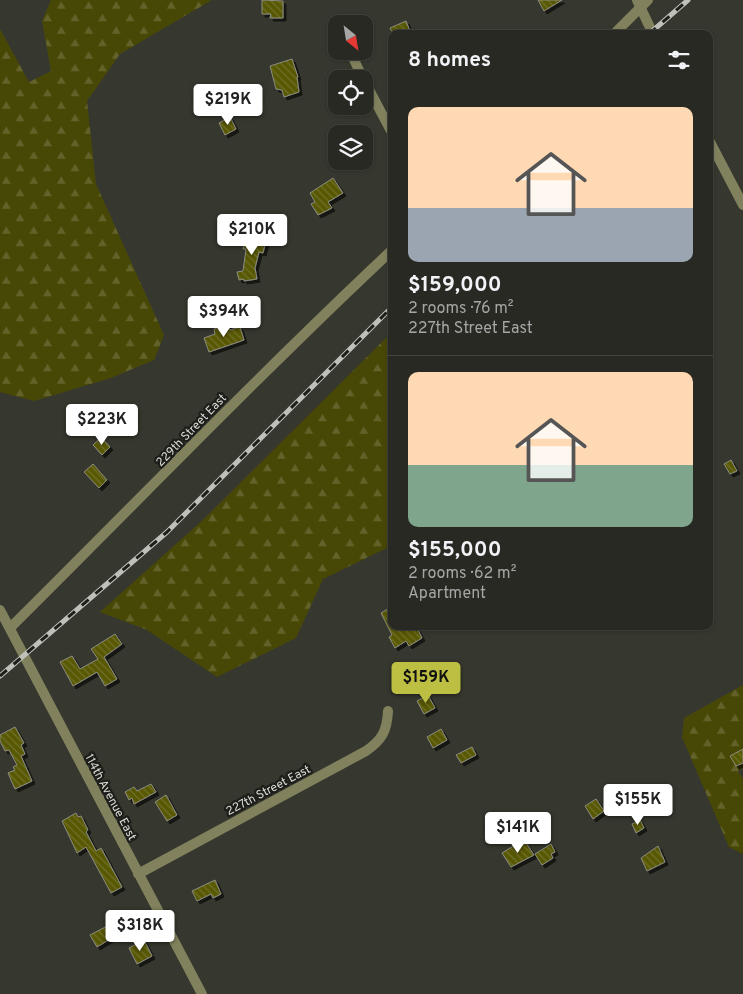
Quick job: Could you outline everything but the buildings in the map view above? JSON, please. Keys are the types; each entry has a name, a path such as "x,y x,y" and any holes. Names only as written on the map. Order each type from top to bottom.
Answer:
{"street":[{"path":"618,30 642,2 652,30"},
{"path":"373,99 388,126"},
{"path":"713,148 743,205"},
{"name":"229th Street East","path":"10,628 151,489 316,320 388,254"},
{"name":"114th Avenue East","path":"0,610 202,994"},
{"name":"227th Street East","path":"138,874 366,751 382,738 388,722 388,711"}],"green space":[{"path":"51,0 212,0 120,54 87,101 96,184 164,335 154,360 111,378 34,401 0,392 0,29 29,82 51,71 42,21"},
{"path":"388,336 388,547 323,579 296,638 217,677 147,630 100,612 204,519"},
{"path":"743,685 743,768 738,771 743,779 743,854 729,847 682,737 684,718"}],"railway":[{"path":"654,30 688,0"},
{"path":"0,676 167,532 388,311"}]}
